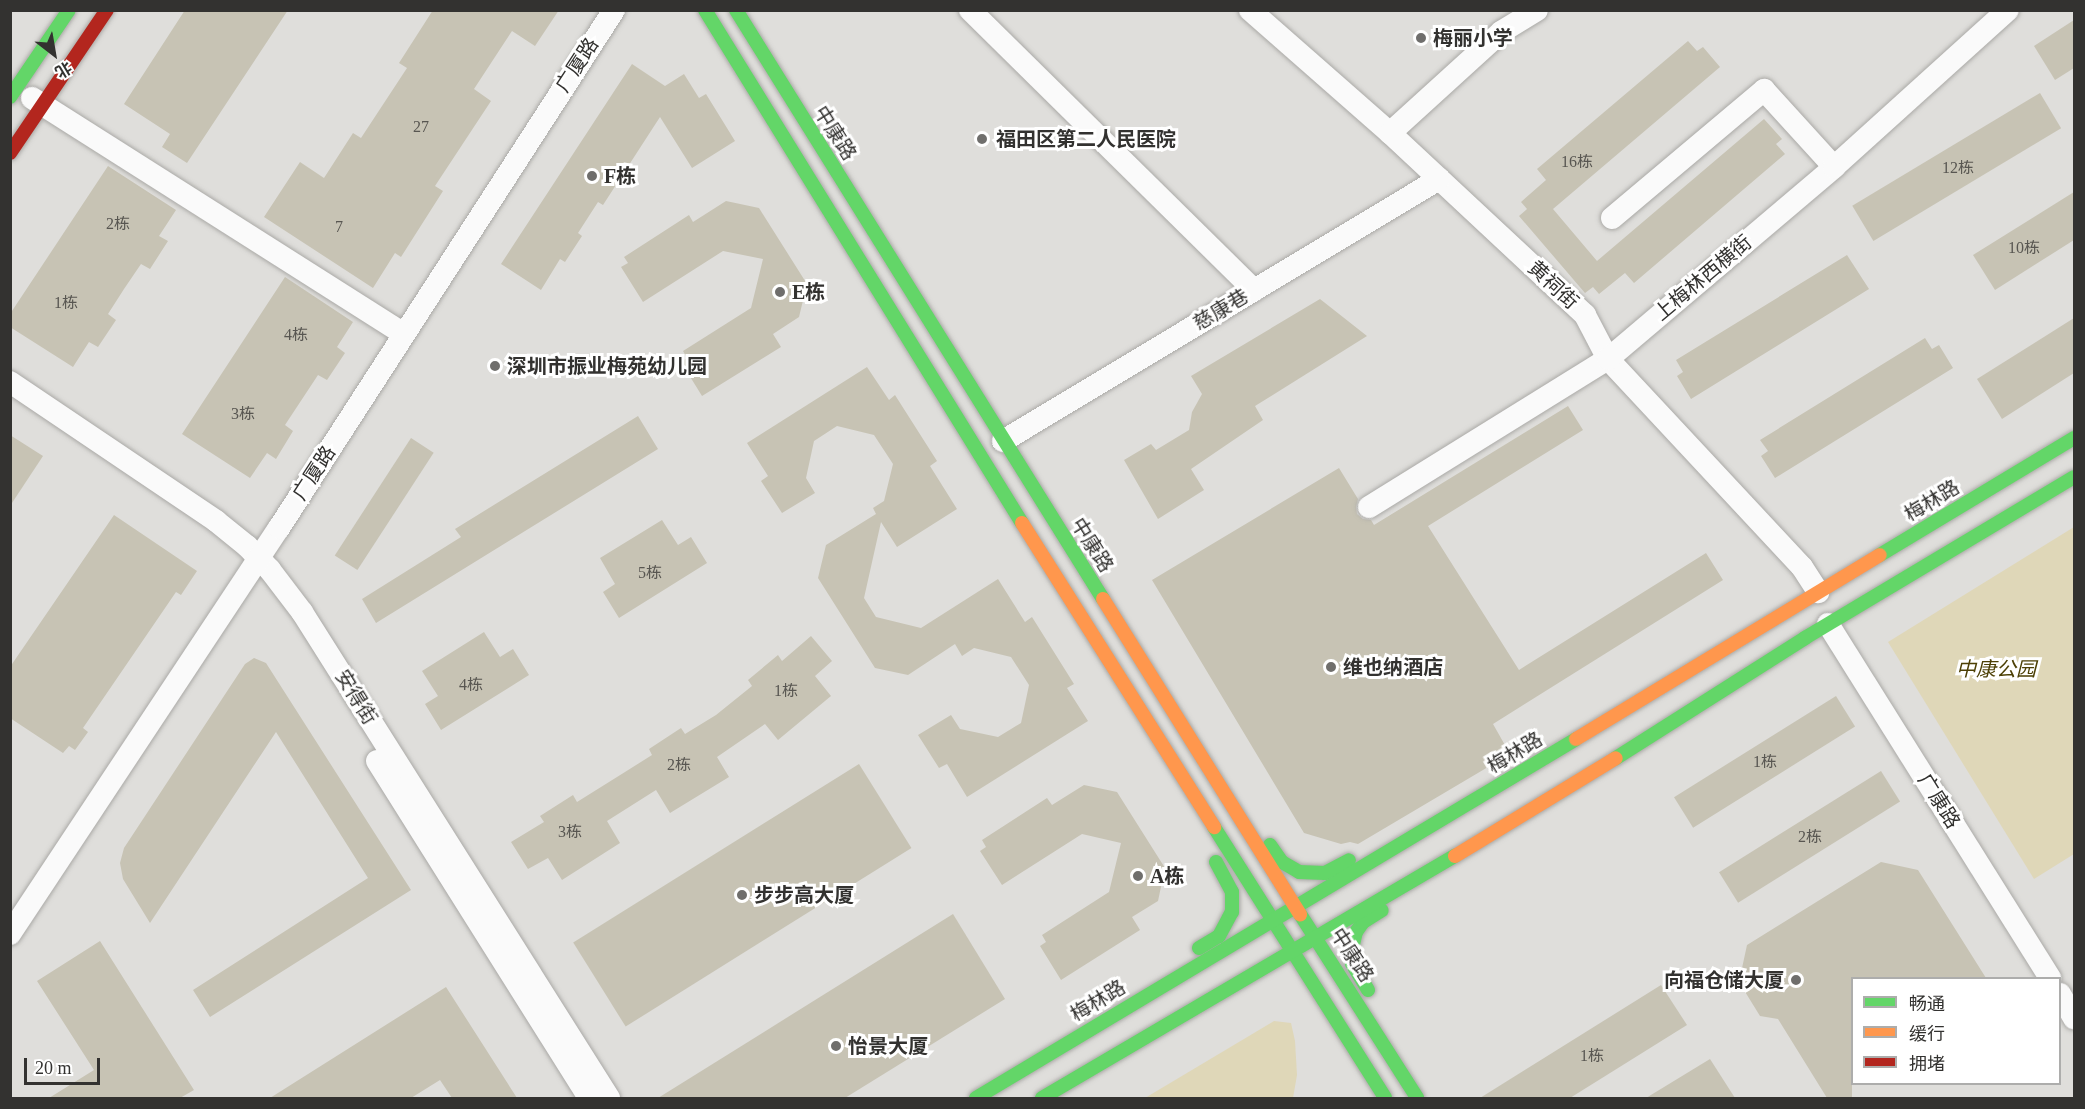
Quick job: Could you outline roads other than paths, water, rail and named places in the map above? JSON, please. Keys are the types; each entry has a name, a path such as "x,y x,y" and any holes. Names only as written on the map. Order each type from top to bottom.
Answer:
{"main road":[{"path":"13,92 69,10"},
{"path":"10,153 106,10"},
{"path":"705,10 980,456 1385,1098"},
{"name":"中康路","path":"736,10 1003,441 1417,1098"},
{"name":"梅林路","path":"975,1098 1152,991 1385,855 2074,438"},
{"path":"1042,1098 1405,886 1828,624 2074,477"},
{"path":"1236,813 1258,828 1282,862 1299,872 1325,873 1355,857 1385,855"},
{"path":"1152,991 1188,955 1220,936 1228,925 1234,901 1212,853 1215,826"},
{"path":"1380,1039 1376,1003 1352,963 1356,932 1363,922 1388,907 1405,886"},
{"path":"1294,984 1309,993 1329,1023 1357,1053"},
{"path":"1169,1022 1209,1016"}],"street":[{"name":"广厦路","path":"10,934 255,564 614,10"},
{"path":"970,10 1254,290"},
{"name":"黄祠街","path":"1250,10 1390,133 1586,315 1608,359 1802,567 1818,592"},
{"path":"1390,133 1501,32 1537,10"},
{"name":"上梅林西横街","path":"1369,507 1608,359 1834,167 2008,10"},
{"path":"1612,218 1764,90 1834,167"},
{"path":"13,92 43,104 403,333"},
{"name":"慈康巷","path":"1003,441 1439,179"},
{"name":"安得街","path":"10,382 216,521 302,612 609,1098"},
{"name":"安得街","path":"10,401 255,564 589,1098"},
{"name":"广康路","path":"1828,624 2049,977"},
{"path":"2061,996 2074,1018"}],"place":[{"name":"梅丽小学","path":"1421,38"},
{"name":"福田区第二人民医院","path":"982,139"},
{"name":"F栋","path":"592,176"},
{"name":"E栋","path":"780,292"},
{"name":"深圳市振业梅苑幼儿园","path":"495,366"},
{"name":"维也纳酒店","path":"1331,667"},
{"name":"A栋","path":"1138,876"},
{"name":"步步高大厦","path":"742,895"},
{"name":"向福仓储大厦","path":"1796,980"},
{"name":"怡景大厦","path":"836,1046"}],"park label":[{"name":"中康公园","path":"1996,669"}]}
